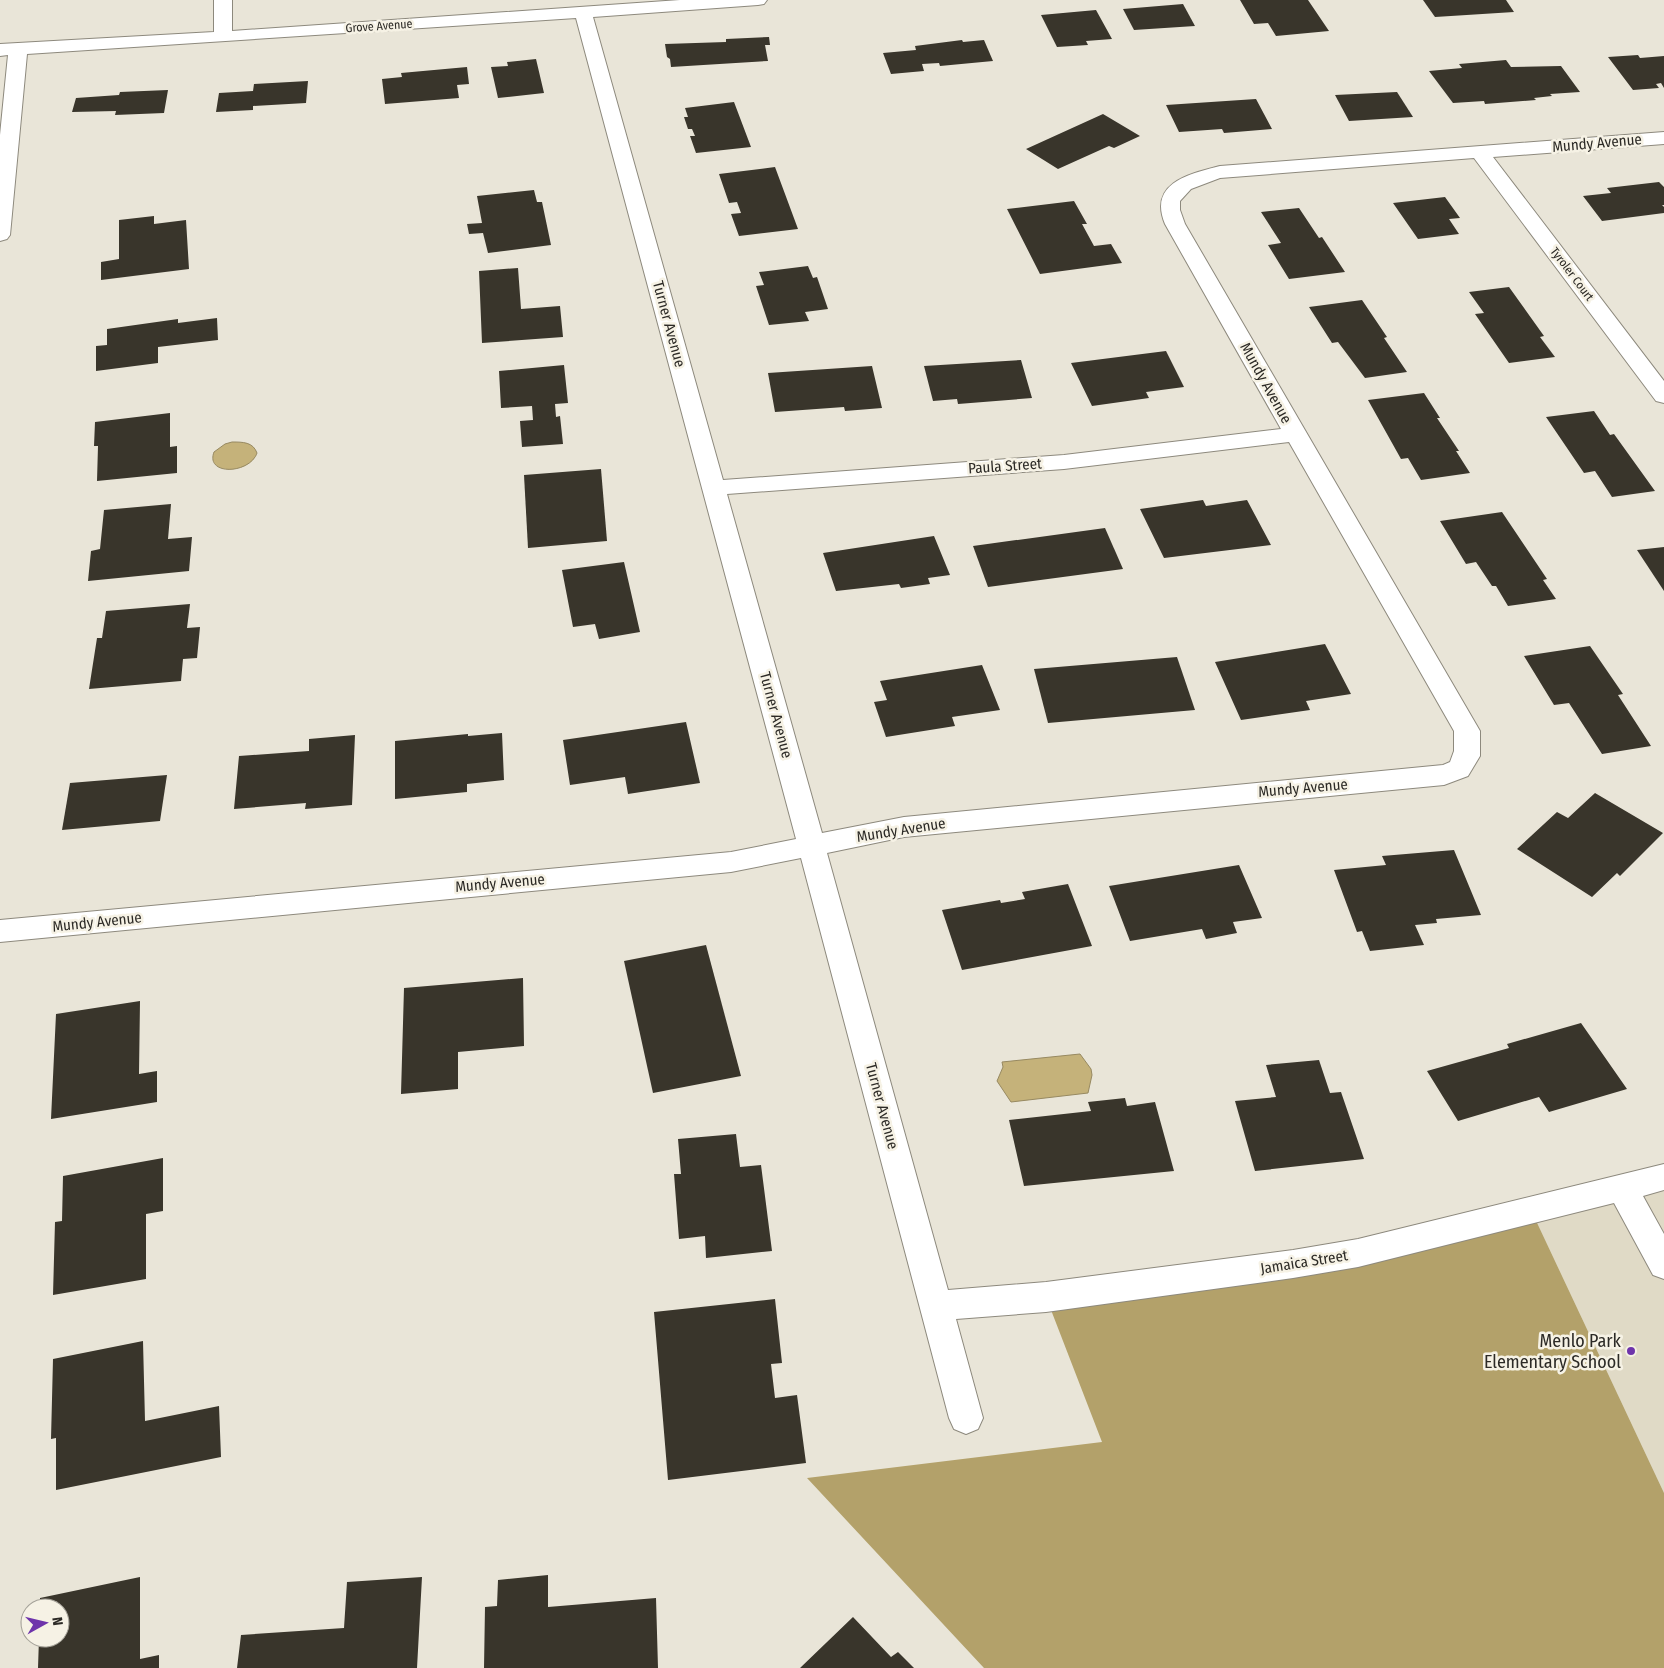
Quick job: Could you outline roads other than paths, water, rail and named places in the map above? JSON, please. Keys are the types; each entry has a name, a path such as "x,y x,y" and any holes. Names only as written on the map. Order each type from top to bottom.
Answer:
{"street":[{"path":"223,0 223,37"},
{"name":"Grove Avenue","path":"9,49 223,37 758,0"},
{"name":"Turner Avenue","path":"583,12 812,846 966,1418"},
{"path":"0,235 9,49"},
{"name":"Mundy Avenue","path":"0,931 731,862 904,827 1444,775 1459,769 1466,757 1470,744 1467,731 1217,295 1174,224 1170,201 1176,192 1187,183 1203,176 1220,172 1664,138"},
{"name":"Tyroler Court","path":"1480,153 1664,396"},
{"name":"Paula Street","path":"714,488 1064,462 1295,434"},
{"name":"Jamaica Street","path":"936,1306 1046,1297 1339,1256 1664,1177"},
{"path":"1622,1187 1664,1265"}],"place":[{"name":"Menlo Park Elementary School","path":"1631,1351"}]}
